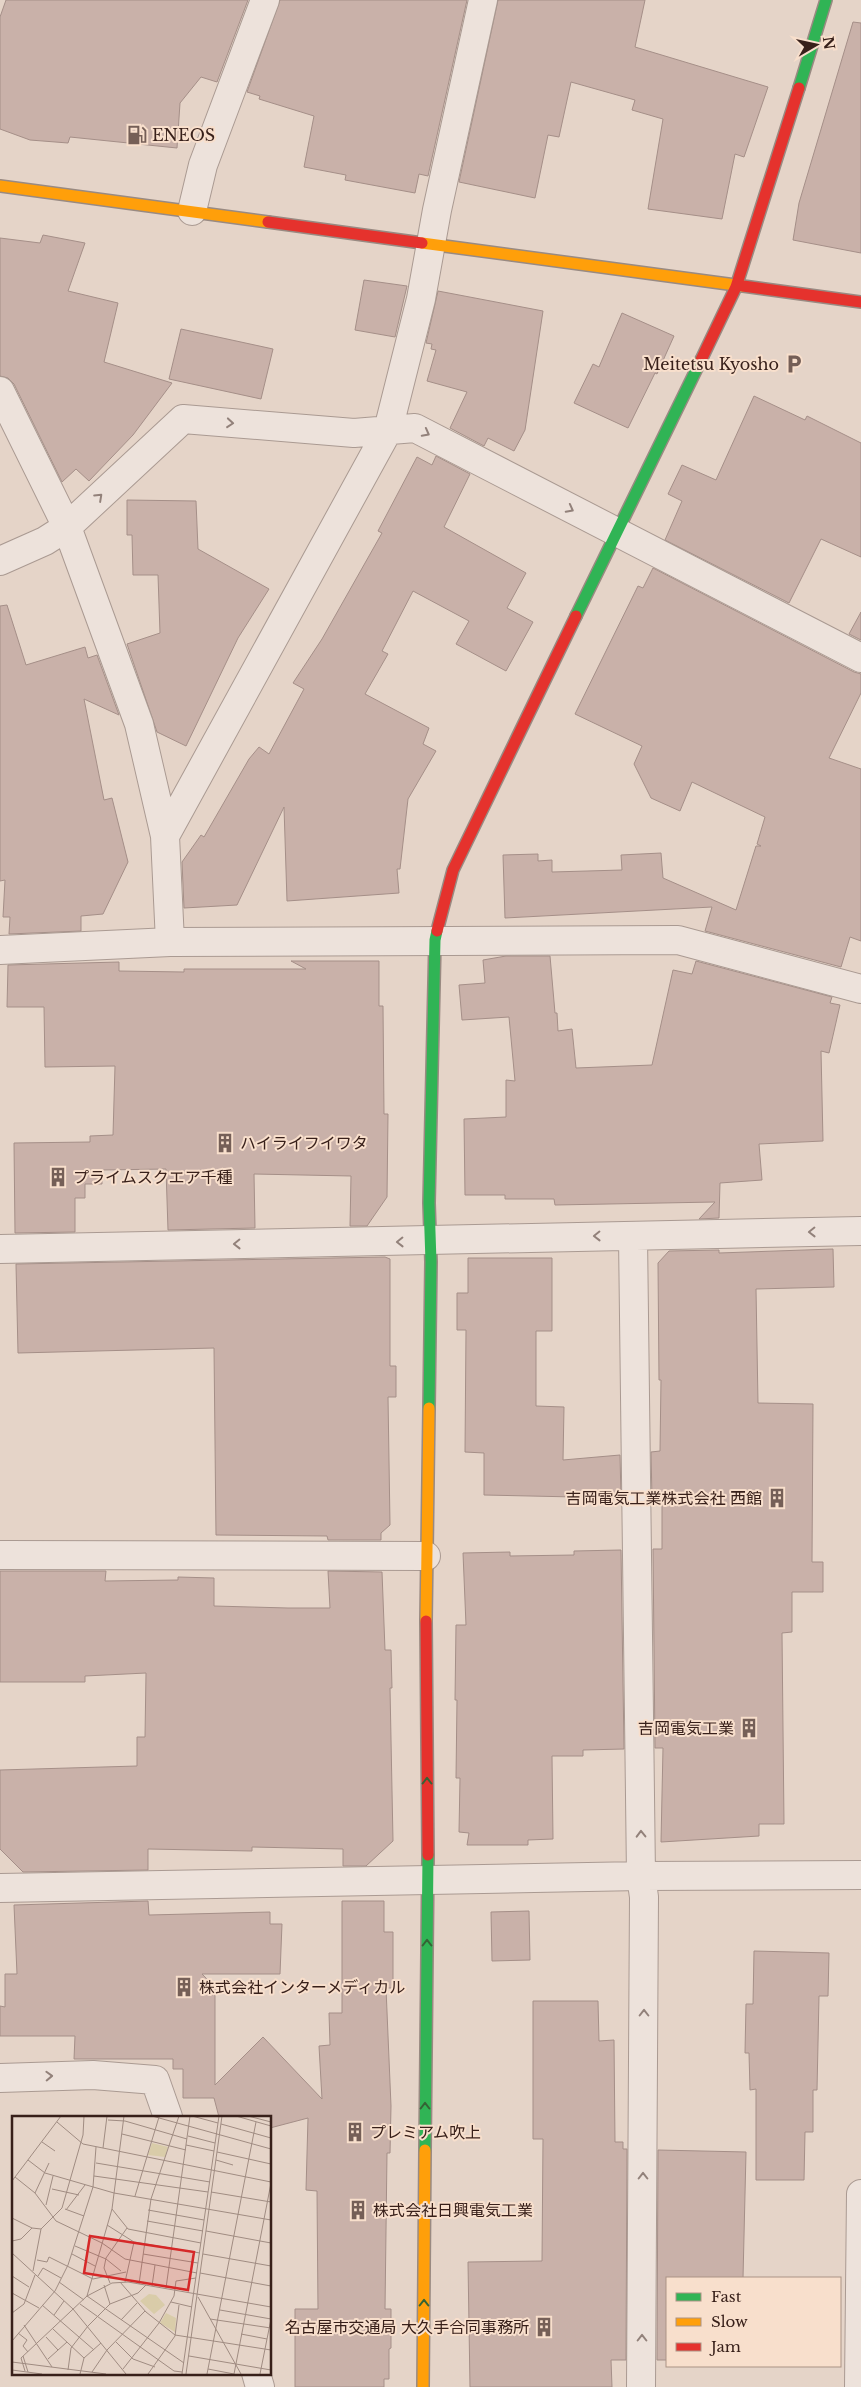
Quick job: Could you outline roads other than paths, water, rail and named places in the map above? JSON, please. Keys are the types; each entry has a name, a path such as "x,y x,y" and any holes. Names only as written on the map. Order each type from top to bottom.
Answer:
{"street":[{"path":"192,210 203,166 265,0"},
{"path":"165,836 388,430 422,299 430,243 483,0"},
{"path":"423,2387 428,1881 426,1556 431,1262 429,1241 435,940 453,870 618,534 736,287 826,0"},
{"path":"0,186 192,210 736,287 861,302"},
{"path":"0,391 67,527 139,724 165,836 170,942"},
{"path":"0,561 45,540 67,527 183,419 354,433 415,428 861,658"},
{"path":"0,950 170,942 678,940 861,988"},
{"path":"0,1249 861,1231"},
{"path":"633,1236 641,1876 644,1897 641,2387"},
{"path":"0,1555 426,1556"},
{"path":"0,1888 641,1876 861,1875"},
{"path":"0,2078 93,2075 156,2080 168,2116"},
{"path":"859,2387 861,2194"},
{"path":"256,2374 260,2387"}],"place":[{"name":"ENEOS","path":"137,135"},
{"name":"Meitetsu Kyosho","path":"794,364"},
{"name":"ハイライフイワタ","path":"225,1143"},
{"name":"プライムスクエア千種","path":"58,1177"},
{"name":"吉岡電気工業株式会社 西館","path":"777,1498"},
{"name":"吉岡電気工業","path":"749,1728"},
{"name":"株式会社インターメディカル","path":"184,1987"},
{"name":"プレミアム吹上","path":"355,2132"},
{"name":"株式会社日興電気工業","path":"358,2210"},
{"name":"名古屋市交通局 大久手合同事務所","path":"544,2327"}]}
